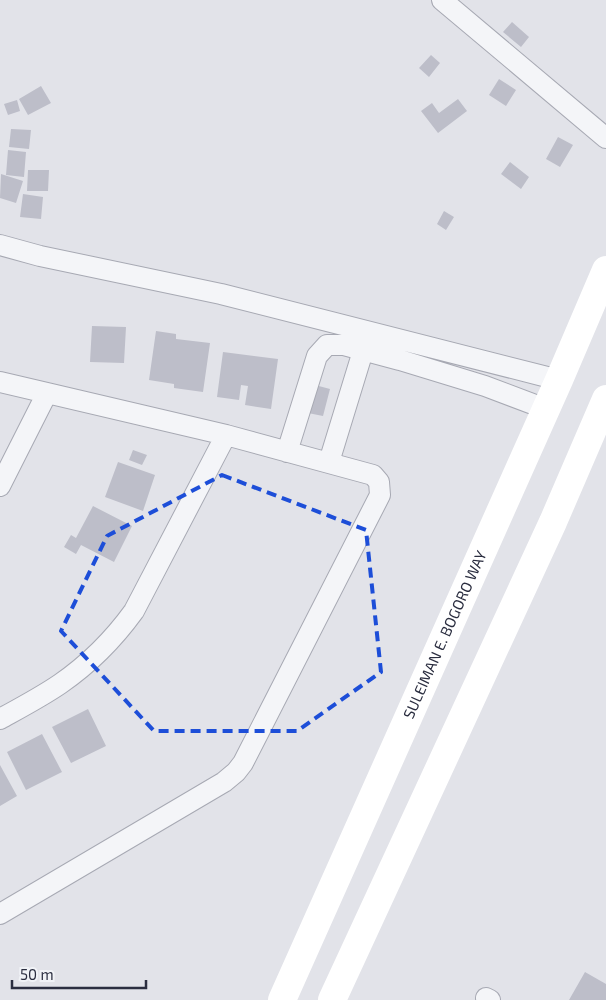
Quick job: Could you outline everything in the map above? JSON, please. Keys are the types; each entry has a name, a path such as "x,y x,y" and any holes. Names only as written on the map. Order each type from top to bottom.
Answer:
{"street":[{"path":"442,0 606,138"},
{"path":"0,245 48,258 221,294 559,380"},
{"name":"SULEIMAN E. BOGORO WAY","path":"282,1000 559,380 606,270"},
{"path":"287,452 317,356 327,345 344,345 400,360 476,383 546,408"},
{"path":"329,462 363,351"},
{"path":"0,382 226,435 373,475 379,482 380,495 243,762 236,772 216,787 0,914"},
{"path":"0,486 47,393"},
{"path":"332,1000 553,522 606,399"},
{"path":"0,719 59,685 74,674 106,646 122,627 134,611 226,435"}],"highlighted area":[{"path":"222,475 366,530 381,672 297,731 154,731 61,631 107,536"}],"building":[{"path":"512,22 529,37 521,47 503,32"},
{"path":"431,55 440,63 429,77 419,68"},
{"path":"499,79 516,90 506,106 489,95"},
{"path":"41,86 51,103 28,115 19,99"},
{"path":"458,99 467,111 438,133 421,111 432,103 439,113"},
{"path":"17,100 20,111 8,115 4,104"},
{"path":"11,129 31,130 29,149 9,147"},
{"path":"558,137 573,145 560,167 546,159"},
{"path":"8,150 26,152 24,177 6,175"},
{"path":"510,162 529,177 521,189 501,174"},
{"path":"28,170 49,170 48,191 27,191"},
{"path":"1,174 23,181 16,203 0,198"},
{"path":"23,194 43,197 41,219 20,217"},
{"path":"444,211 454,217 446,230 437,224"},
{"path":"92,326 126,327 124,363 90,362"},
{"path":"156,331 176,334 176,339 210,343 203,392 174,388 174,384 149,380"},
{"path":"223,352 278,359 271,409 245,405 248,386 241,385 239,400 217,397"},
{"path":"315,385 330,389 323,416 308,413"},
{"path":"133,450 147,455 142,465 129,460"},
{"path":"118,462 155,475 143,511 105,497"},
{"path":"93,506 132,526 114,562 81,545 76,554 64,547 71,535 76,538"},
{"path":"88,709 106,746 71,763 52,727"},
{"path":"42,734 62,772 26,790 7,752"},
{"path":"0,765 17,796 0,806"},
{"path":"585,972 606,984 606,1000 569,1000"}]}
